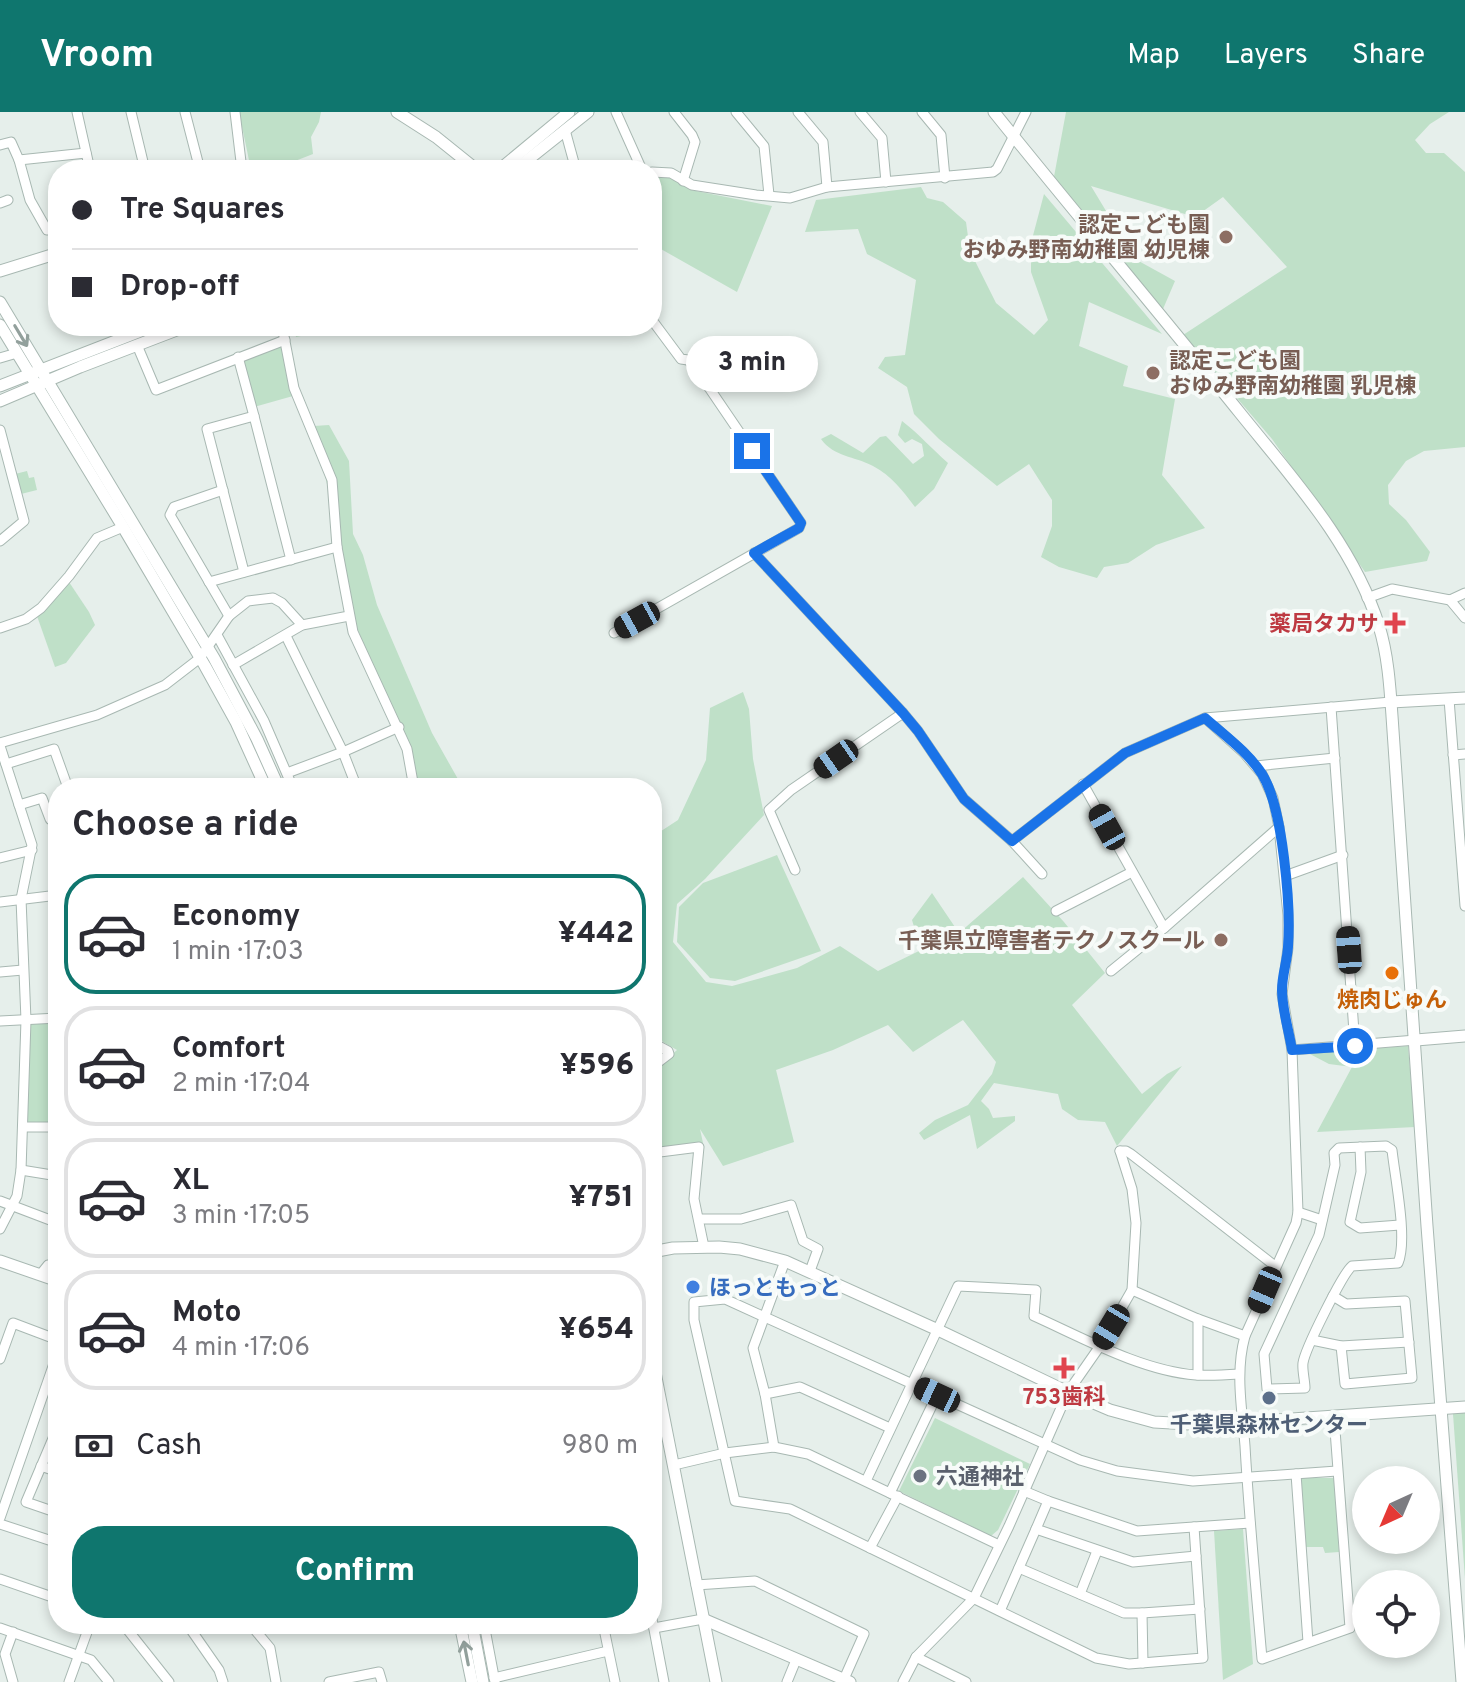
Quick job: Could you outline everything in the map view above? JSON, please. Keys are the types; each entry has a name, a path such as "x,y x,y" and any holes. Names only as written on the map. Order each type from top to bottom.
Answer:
{"street":[{"path":"77,112 88,160"},
{"path":"131,112 143,160"},
{"path":"185,112 197,160"},
{"path":"235,112 241,160"},
{"path":"397,112 465,160"},
{"path":"511,160 563,118 588,112"},
{"path":"616,112 638,160"},
{"path":"674,112 695,142 683,181"},
{"path":"736,112 764,146 769,195"},
{"path":"798,112 823,142 827,187"},
{"path":"860,112 882,138 886,182"},
{"path":"922,112 941,135 945,178"},
{"path":"994,112 1175,331 1316,509 1340,545 1379,626 1391,702 1462,1682"},
{"path":"662,173 671,173 692,185 790,198 827,187 993,172 1026,112"},
{"path":"524,160 563,118"},
{"path":"563,118 574,160"},
{"path":"0,145 11,142 30,200 48,230"},
{"path":"19,160 86,153"},
{"path":"0,271 48,256"},
{"path":"0,302 123,527 204,653 261,778"},
{"path":"0,325 17,353 39,377 257,739 275,778"},
{"path":"614,633 799,528 801,523 695,367 688,360 681,359 662,333"},
{"path":"0,401 117,336"},
{"path":"0,386 39,377 161,336"},
{"path":"284,336 294,388 332,480 337,547 353,632 399,727 412,778"},
{"path":"137,345 156,390 285,340"},
{"path":"0,358 17,353"},
{"path":"238,357 291,560"},
{"path":"244,572 207,429 254,416"},
{"path":"0,430 24,521 0,541"},
{"path":"223,490 174,507 170,515 229,616"},
{"path":"0,628 26,619 41,608 97,538 123,527"},
{"path":"209,582 337,547"},
{"path":"754,553 903,713 964,799 1012,841 1042,874"},
{"path":"1367,598 1392,589 1450,600 1465,593"},
{"path":"0,1229 17,1196 21,1170 26,1020 21,899 32,845 0,745 97,715 165,685 204,653 229,616 248,601 273,598 282,603 302,625"},
{"path":"1450,600 1465,618"},
{"path":"233,665 302,625 349,616"},
{"path":"217,635 264,721 289,778"},
{"path":"286,636 353,778"},
{"path":"1012,841 1125,753 1205,718 1465,698"},
{"path":"1449,699 1461,805 1465,906"},
{"path":"1331,707 1355,1046"},
{"path":"795,870 769,810 791,790 903,713"},
{"path":"1205,718 1256,766 1268,786 1279,827 1288,915 1288,948 1282,994 1292,1050 1298,1212 1296,1223 1245,1336 1239,1374 1262,1659 1350,1628 1334,1417"},
{"path":"287,773 399,727"},
{"path":"6,764 54,749 64,778"},
{"path":"1453,755 1465,754"},
{"path":"1256,766 1335,758"},
{"path":"1083,784 1164,928"},
{"path":"19,805 42,798 48,814"},
{"path":"1111,971 1279,827"},
{"path":"0,858 32,850"},
{"path":"1285,876 1343,855"},
{"path":"1056,911 1132,872"},
{"path":"0,902 48,896"},
{"path":"0,972 23,970"},
{"path":"0,1021 48,1019"},
{"path":"1292,1050 1465,1036"},
{"path":"23,1127 48,1127"},
{"path":"1386,1146 1392,1150 1402,1254 1398,1263 1352,1266 1347,1270 1303,1363 1305,1388 1267,1389 1264,1354 1319,1235 1322,1220 1335,1165 1334,1153 1339,1148 1386,1146"},
{"path":"662,1152 699,1147 694,1199 704,1247"},
{"path":"1360,1147 1361,1172 1350,1222 1360,1228 1400,1225"},
{"path":"903,1682 916,1657 974,1598 1068,1392 1100,1346 1132,1290 1136,1223 1132,1189 1120,1151 1131,1154 1275,1266"},
{"path":"21,1170 48,1174"},
{"path":"0,1201 48,1219"},
{"path":"700,1219 741,1219 791,1205 803,1241 818,1249 810,1271"},
{"path":"1298,1212 1322,1220"},
{"path":"662,1250 704,1247 740,1249 785,1261 1068,1392 1110,1410 1154,1422 1207,1425 1465,1407"},
{"path":"0,1261 48,1278"},
{"path":"774,1447 753,1348 785,1261"},
{"path":"40,1275 48,1265"},
{"path":"866,1481 958,1286 1036,1290 1034,1316 1128,1359 1185,1374 1239,1374"},
{"path":"1132,1290 1245,1336"},
{"path":"1333,1296 1346,1304 1405,1301 1412,1378 1345,1384 1341,1346"},
{"path":"1194,1527 1203,1658 1129,1664 1096,1658 790,1509 735,1501 694,1320 694,1302 725,1299 1080,1460 1117,1471 1193,1481 1337,1471"},
{"path":"1198,1319 1198,1375"},
{"path":"0,1359 13,1323 48,1336"},
{"path":"1312,1340 1341,1346 1409,1342"},
{"path":"48,1380 0,1521 48,1539"},
{"path":"765,1394 800,1387 890,1428"},
{"path":"870,1548 937,1395"},
{"path":"662,1409 716,1682"},
{"path":"674,1465 725,1453 774,1447 808,1454 999,1545"},
{"path":"48,1450 26,1502 48,1510"},
{"path":"41,1466 48,1468"},
{"path":"1296,1474 1308,1642"},
{"path":"1024,1491 1137,1531 1250,1523"},
{"path":"1000,1611 1048,1501"},
{"path":"1036,1529 1133,1562 1196,1556"},
{"path":"1080,1594 1097,1551"},
{"path":"1019,1568 1124,1613 1200,1609"},
{"path":"0,1579 48,1596"},
{"path":"662,1622 703,1619 847,1681 864,1634 755,1581 696,1585"},
{"path":"1142,1613 1143,1663"},
{"path":"0,1628 91,1660 109,1682"},
{"path":"13,1632 5,1654 13,1682"},
{"path":"69,1682 86,1634"},
{"path":"131,1634 169,1682"},
{"path":"195,1634 219,1670 223,1682"},
{"path":"258,1634 270,1648 276,1682"},
{"path":"462,1634 472,1682"},
{"path":"475,1634 491,1681"},
{"path":"486,1634 491,1681"},
{"path":"605,1634 615,1682"},
{"path":"655,1634 664,1682"},
{"path":"491,1681 608,1651"},
{"path":"916,1657 966,1682"},
{"path":"787,1682 796,1660"},
{"path":"329,1682 379,1672 382,1682"}],"green space":[{"path":"239,112 321,112 311,137 313,154 298,160 249,160"},
{"path":"1066,112 1449,112 1430,124 1415,140 1426,153 1444,153 1465,172 1465,447 1424,451 1406,461 1388,485 1389,504 1406,520 1430,552 1427,561 1365,572 1272,439 1183,335 1287,267 1223,197 1195,217 1091,186 1135,259 1175,281 1163,309 1053,182"},
{"path":"662,177 669,177 691,190 772,206 737,292 662,250"},
{"path":"921,187 927,198 943,202 966,222 970,251 996,303 1034,335 1048,320 1031,272 1031,243 1044,194 1162,334 1089,302 1079,346 1128,366 1123,386 1175,399 1162,475 1205,528 1156,545 1128,563 1104,567 1097,578 1059,567 1041,557 1052,526 1052,500 1029,464 997,486 939,439 914,414 907,387 878,368 885,357 905,355 916,280 867,254 858,229 805,232 816,200"},
{"path":"282,345 293,396 254,407 243,360"},
{"path":"902,421 948,463 934,489 915,507 886,474 838,453 821,439 831,434 863,453 880,437 886,436 913,464 924,456 922,444 912,439 905,443 898,435"},
{"path":"329,425 349,461 353,534 363,555 377,605 432,733 457,778 413,778 381,687 345,598 335,520 314,426"},
{"path":"27,471 29,478 34,477 37,490 21,494 15,474"},
{"path":"69,582 95,625 66,663 55,667 37,616"},
{"path":"743,692 749,709 753,759 764,815 705,879 677,904 673,942 706,982 732,986 797,968 840,946 878,971 921,950 912,920 932,893 959,933 1023,877 1105,973 1072,1005 1142,1094 1182,1066 1117,1146 1105,1122 1078,1120 1062,1109 1058,1094 994,1083 981,1101 993,1118 1015,1116 1015,1121 977,1149 970,1115 924,1140 919,1133 935,1120 968,1105 992,1074 996,1062 963,1020 913,1052 888,1025 833,1050 776,1070 794,1142 723,1166 700,1129 703,1143 662,1148 662,1063 677,1050 662,1041 662,830 678,820 706,760 710,708"},
{"path":"777,855 821,951 735,981 710,978 677,942 679,907 703,883"},
{"path":"48,1023 48,1123 24,1122 28,1024"},
{"path":"1408,1046 1415,1127 1317,1132 1352,1067 1329,1064 1308,1053"},
{"path":"1465,1412 1465,1579 1453,1414"},
{"path":"935,1418 1030,1464 998,1530 991,1536 899,1491"},
{"path":"1300,1478 1334,1478 1339,1552 1325,1553 1323,1547 1304,1547"},
{"path":"1243,1529 1253,1664 1223,1680 1214,1531"}],"place":[{"name":"認定こども園 おゆみ野南幼稚園 幼児棟","path":"1226,237"},
{"name":"認定こども園 おゆみ野南幼稚園 乳児棟","path":"1153,373"},
{"name":"薬局タカサ","path":"1395,623"},
{"name":"千葉県立障害者テクノスクール","path":"1221,940"},
{"name":"焼肉じゅん","path":"1392,973"},
{"name":"ほっともっと","path":"693,1287"},
{"name":"753歯科","path":"1064,1368"},
{"name":"千葉県森林センター","path":"1269,1398"},
{"name":"六通神社","path":"920,1476"}],"route":[{"path":"752,451 801,523 799,528 754,553 903,713 964,799 1012,841 1125,753 1205,718 1244,753 1268,786 1279,827 1288,915 1288,948 1282,994 1292,1050 1355,1046"}]}
